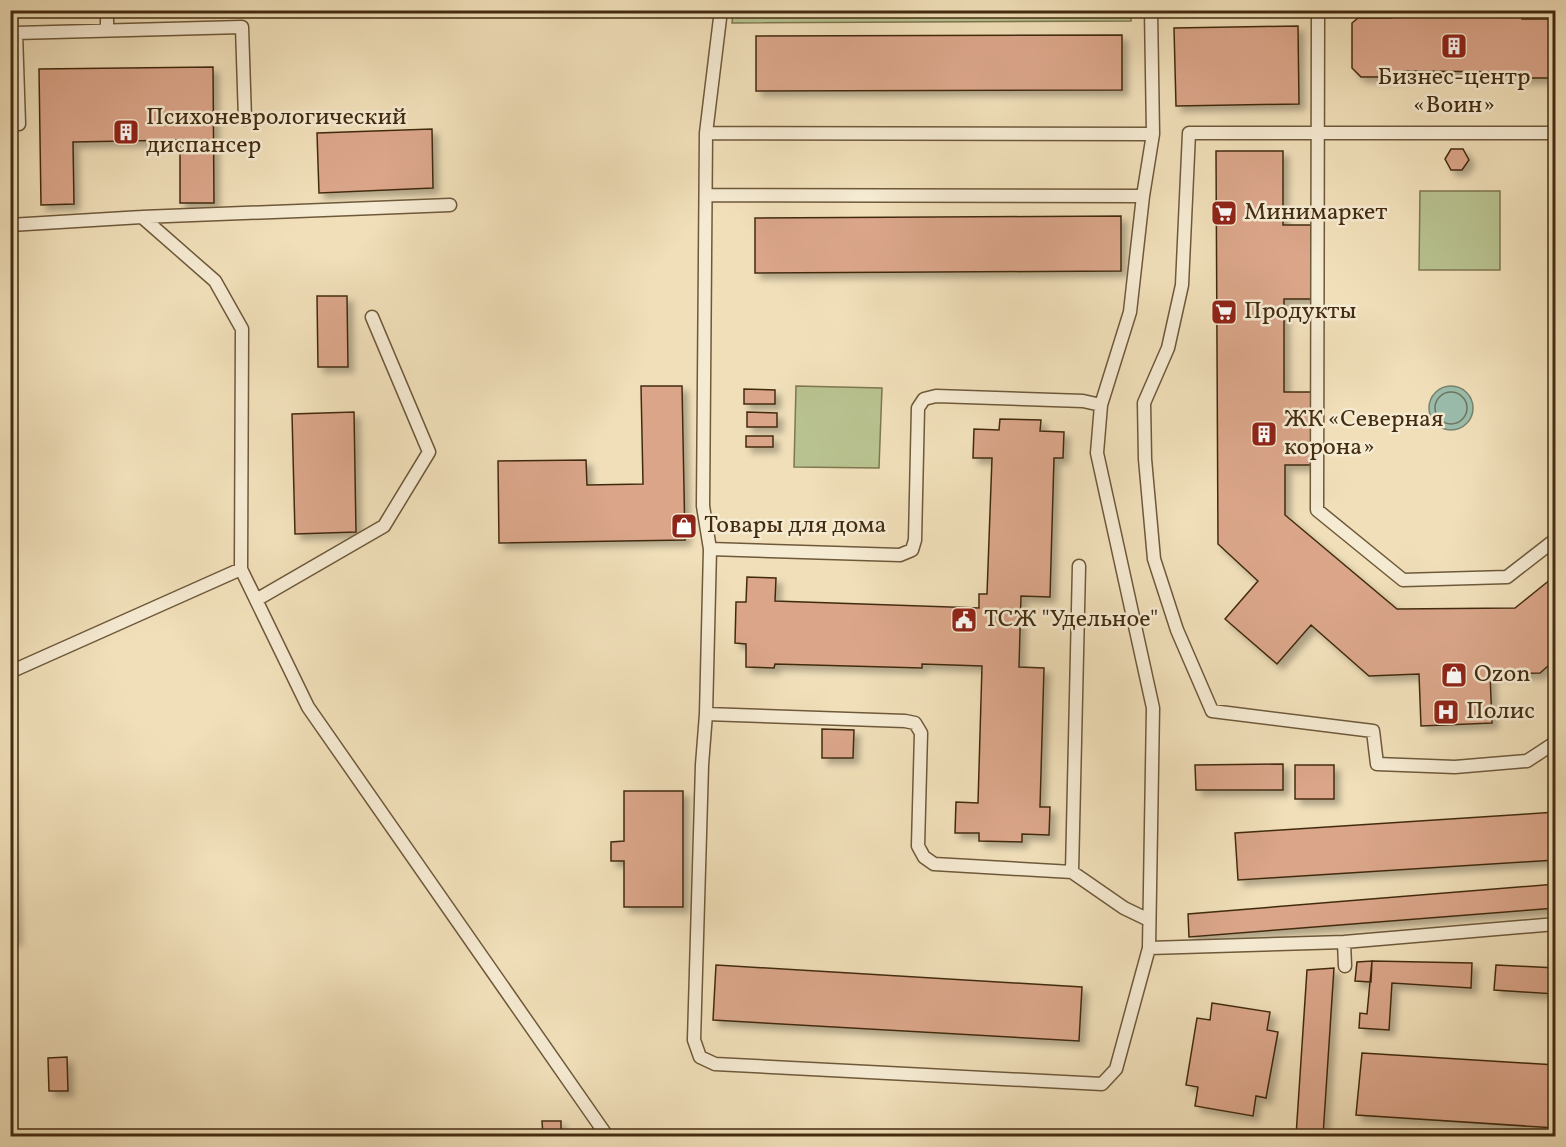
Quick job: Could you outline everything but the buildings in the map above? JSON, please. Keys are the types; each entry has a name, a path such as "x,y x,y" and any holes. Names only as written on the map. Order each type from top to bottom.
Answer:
{"lane":[{"path":"107,10 107,31"},
{"path":"721,10 706,133 703,506 710,549 694,1040 700,1057 716,1064 1102,1084 1116,1069 1149,948 1153,708 1097,453 1101,405 1130,312 1143,196 1154,134 1151,10"},
{"path":"1318,10 1320,133 1316,150 1317,510 1403,580 1507,577 1556,539"},
{"path":"19,124 16,33 242,27 245,119"},
{"path":"706,133 1154,134"},
{"path":"1556,133 1189,133 1182,285 1168,348 1144,404 1144,459 1154,559 1177,630 1212,711 1373,731 1377,764 1455,766 1527,761 1556,742"},
{"path":"707,195 1143,196"},
{"path":"10,225 142,217 450,205"},
{"path":"142,217 214,281 242,329 242,569 308,707 607,1137"},
{"path":"256,600 384,526 429,452 372,317"},
{"path":"710,549 900,555 912,550 915,540 918,408 924,399 936,396 1004,398 1083,401 1101,405"},
{"path":"1072,872 1079,566"},
{"path":"10,672 242,569"},
{"path":"706,714 915,723 921,733 918,846 924,857 934,864 1072,872 1124,908 1149,920"},
{"path":"1149,948 1344,942 1556,924"},
{"path":"1344,942 1345,966"},
{"path":"594,1137 596,1120"}],"green space":[{"path":"1131,10 1131,21 732,23 733,11"},
{"path":"1420,191 1500,191 1500,270 1419,270"},
{"path":"796,386 882,388 879,468 794,467"}],"water":[{"path":"1451,386 1466,393 1473,408 1466,423 1451,430 1436,423 1429,408 1436,393"}],"place":[{"name":"Бизнес-центр «Воин»","path":"1454,46"},
{"name":"Психоневрологический диспансер","path":"126,132"},
{"name":"Минимаркет","path":"1224,213"},
{"name":"Продукты","path":"1224,312"},
{"name":"ЖК «Северная корона»","path":"1264,434"},
{"name":"Товары для дома","path":"684,526"},
{"name":"ТСЖ \"Удельное\"","path":"964,620"},
{"name":"Ozon","path":"1454,675"},
{"name":"Полис","path":"1446,712"}]}
